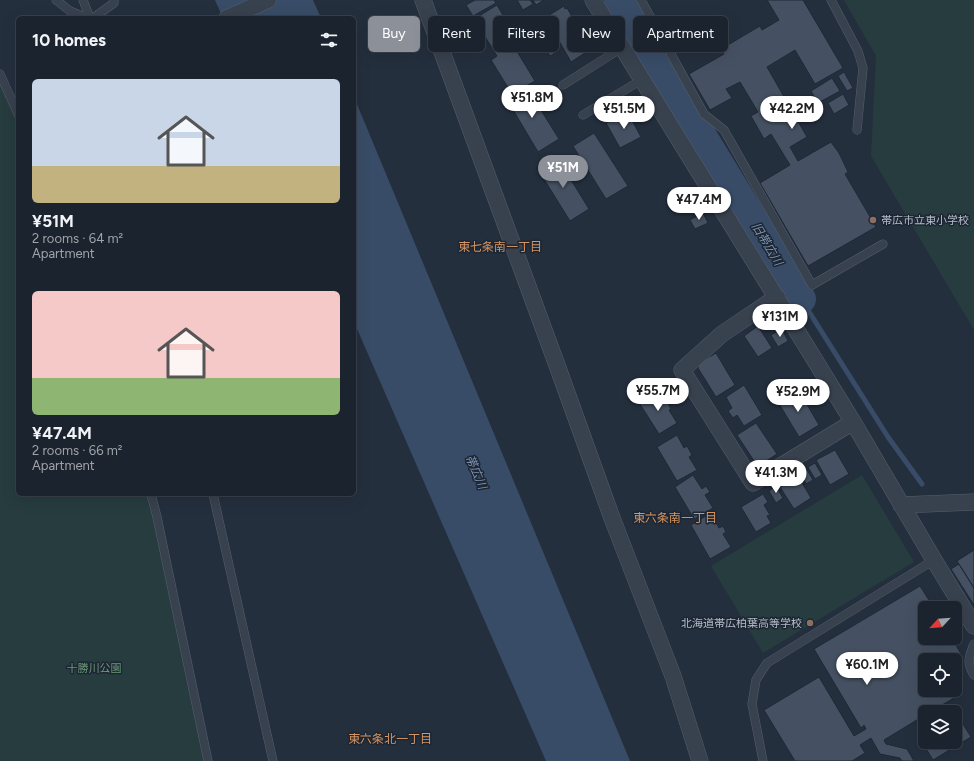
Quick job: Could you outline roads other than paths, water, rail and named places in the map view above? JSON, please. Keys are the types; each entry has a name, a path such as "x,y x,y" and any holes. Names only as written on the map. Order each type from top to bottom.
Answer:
{"street":[{"path":"232,16 268,0"},
{"path":"423,0 612,518 673,676 700,761"},
{"path":"593,0 603,16"},
{"path":"625,52 853,422 974,626"},
{"path":"777,298 722,334 682,370 753,483 853,422"},
{"path":"902,505 974,502"}],"lane":[{"path":"56,0 70,11 82,16"},
{"path":"83,0 91,16"},
{"path":"95,16 114,3 114,0"},
{"path":"641,0 704,114 724,130 812,285 883,244"},
{"path":"831,0 858,51 863,68 857,130"},
{"path":"563,86 614,52"},
{"path":"0,74 16,110"},
{"path":"583,115 643,80"},
{"path":"152,496 208,761"},
{"path":"213,496 273,761"},
{"path":"763,761 752,704 756,680 767,663 934,560"},
{"path":"974,644 969,667 974,675"}],"water":[{"path":"215,0 313,0 320,16 222,16"},
{"name":"帯広川","path":"356,102 630,761 546,761 356,327"}],"waterway":[{"name":"旧帯広川","path":"619,0 801,299"},
{"name":"旧帯広川","path":"801,299 888,437 922,484"}],"place":[{"name":"帯広市立東小学校","path":"873,220"},
{"name":"北海道帯広柏葉高等学校","path":"810,623"}],"district":[{"name":"東七条南一丁目","path":"500,247"},
{"name":"東六条南一丁目","path":"675,518"},
{"name":"東六条北一丁目","path":"390,739"}],"park label":[{"name":"十勝川公園","path":"94,668"}]}
